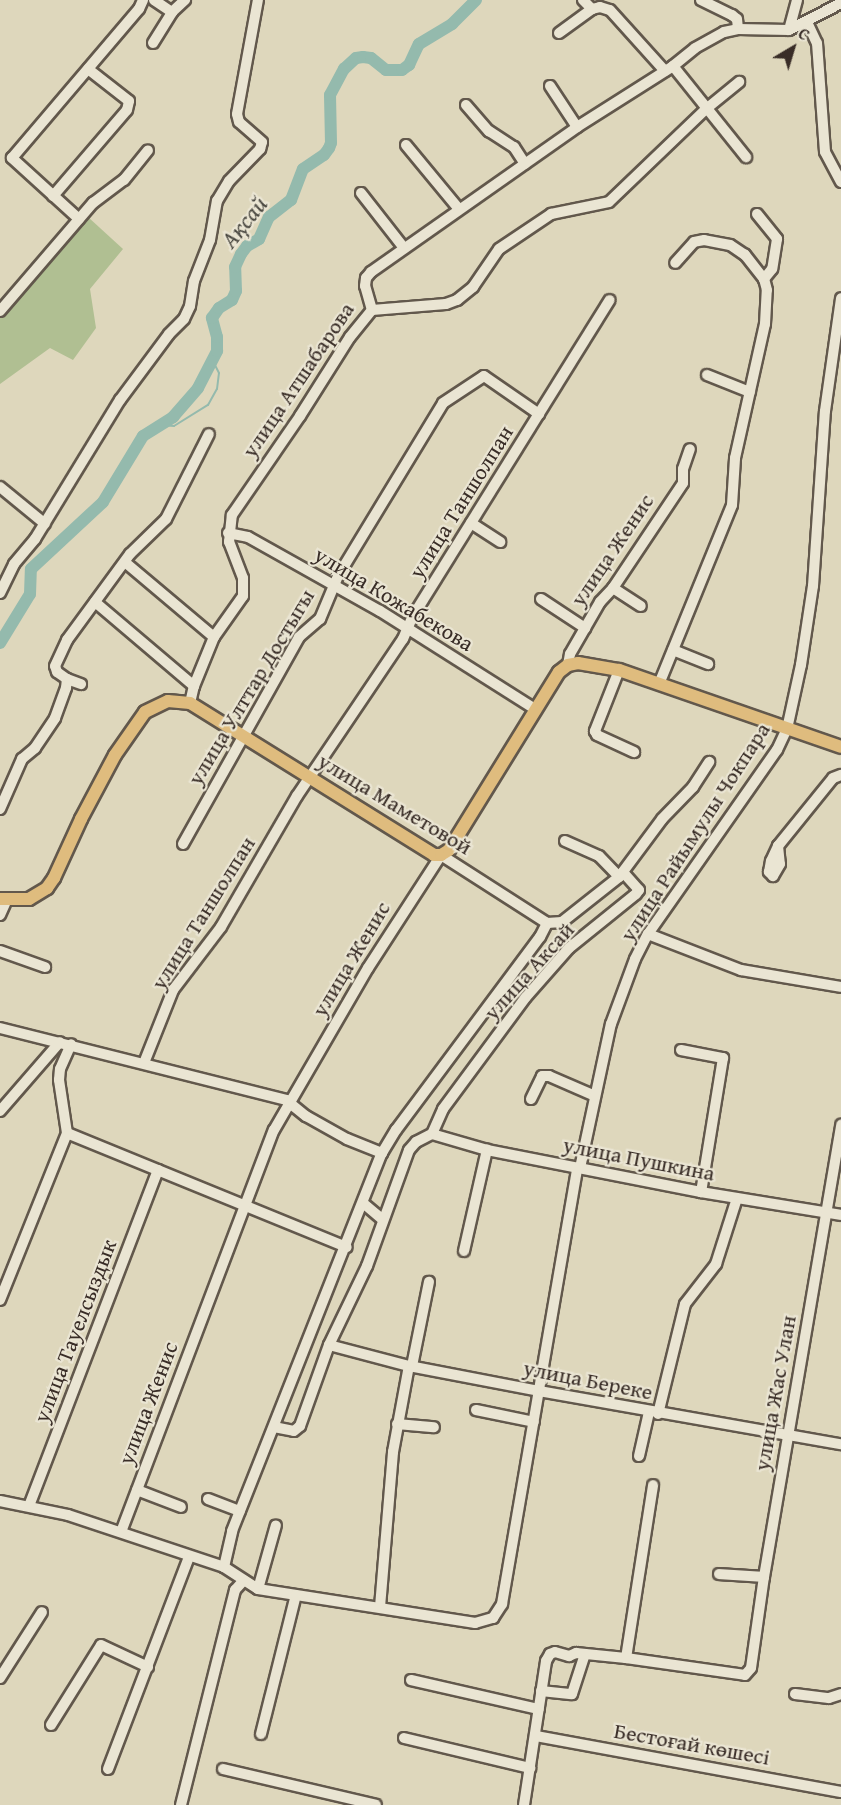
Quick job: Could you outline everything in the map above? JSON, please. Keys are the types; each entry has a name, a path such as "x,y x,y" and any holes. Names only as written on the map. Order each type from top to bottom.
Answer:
{"main road":[{"path":"568,665 578,663 619,670 841,747"},
{"name":"улица Женис","path":"441,855 449,850 559,672 568,665"},
{"path":"3,899 29,899 39,895 54,878 115,755 145,712 168,701 190,703"},
{"name":"улица Маметовой","path":"190,703 426,852 441,855"}],"street":[{"path":"79,219 12,158 139,9 143,0"},
{"path":"154,0 172,12"},
{"path":"153,43 172,12 185,0"},
{"path":"0,593 14,564 45,524 120,400 169,334 184,319 190,306 194,281 210,240 217,201 229,181 260,149 262,142 239,122 237,114 258,0"},
{"path":"584,0 592,9"},
{"path":"701,0 732,15 737,19 738,28"},
{"path":"789,30 797,0"},
{"name":"улица Атшабарова","path":"228,533 232,515 351,337 372,310 365,286 366,279 404,248 459,209 577,127 669,69 695,48 724,32 738,28 789,30 841,3"},
{"path":"559,33 592,9 600,7 610,10 669,69 746,157"},
{"path":"807,22 817,43 825,152 841,183"},
{"path":"53,196 127,110 129,101 88,69"},
{"path":"372,310 446,304 457,300 473,287 499,249 551,214 609,202 706,109 739,82"},
{"path":"550,86 577,127"},
{"path":"466,105 489,131 514,147 525,164"},
{"path":"406,145 459,209"},
{"path":"0,311 93,202 124,180 148,150"},
{"path":"361,193 404,248"},
{"path":"757,214 777,239 772,268 764,279"},
{"path":"659,684 732,505 735,458 765,324 767,290 764,279 745,255 730,245 714,241 694,242 675,263"},
{"name":"улица Райымулы Чокпара","path":"380,1607 475,1623 486,1621 499,1611 579,1168 611,1024 635,959 648,934 777,750 787,729 801,665 813,586 825,411 841,298"},
{"name":"улица Таншолпан","path":"144,1064 174,990 221,927 310,777 408,629 413,616 610,300"},
{"path":"707,375 750,393"},
{"name":"улица Улттар Достыгы","path":"183,844 299,637 320,619 338,576 443,403 484,376 539,414"},
{"path":"81,684 57,672 57,657 137,546 166,519 209,434"},
{"name":"улица Женис","path":"568,665 570,654 600,602 612,588 683,483 683,469 690,449"},
{"path":"0,486 45,524"},
{"path":"471,523 500,542"},
{"path":"190,703 194,686 214,637 243,596 245,587 233,555 228,533"},
{"name":"улица Кожабекова","path":"228,533 248,537 408,629 536,709"},
{"path":"126,563 214,637"},
{"path":"612,588 641,606"},
{"path":"541,599 585,628"},
{"path":"95,602 194,686"},
{"path":"673,650 708,663"},
{"path":"619,670 595,731 597,735 634,752"},
{"path":"0,809 22,759 35,748 55,718 67,679"},
{"path":"566,841 599,856 621,875 662,819 693,786 709,762"},
{"path":"778,846 833,778 841,775"},
{"name":"улица Женис","path":"121,1532 274,1130 368,968 441,855"},
{"name":"улица Маметовой","path":"441,855 547,923"},
{"name":"улица Аксай","path":"224,1567 226,1549 240,1511 274,1427 347,1247 382,1153 396,1130 540,938 547,923 562,922 621,875 639,890 636,894 569,948 526,997 443,1109 432,1134 416,1142 409,1150 360,1284 329,1345 300,1426 294,1431 274,1427"},
{"path":"0,915 3,899"},
{"path":"648,934 741,969 841,987"},
{"path":"0,951 45,967"},
{"path":"0,1028 66,1043 291,1103 306,1116 347,1139 382,1153"},
{"path":"0,1111 66,1043"},
{"path":"0,1300 67,1134 58,1080 66,1043"},
{"path":"681,1050 723,1059 701,1192"},
{"path":"531,1099 542,1076 549,1076 595,1096"},
{"name":"улица Жас Улан","path":"626,1658 745,1675 751,1668 787,1434 841,1125"},
{"path":"67,1134 347,1247"},
{"name":"улица Пушкина","path":"432,1134 487,1150 701,1192 841,1215"},
{"path":"464,1251 487,1150"},
{"name":"улица Тауелсыздык","path":"29,1506 158,1170"},
{"path":"639,1456 685,1304 716,1264 737,1198"},
{"path":"363,1203 382,1219"},
{"path":"0,1501 47,1509 224,1567 258,1589 380,1607 397,1424 429,1282"},
{"name":"улица Береке","path":"329,1345 410,1366 539,1391 653,1413 841,1444"},
{"path":"476,1410 534,1422"},
{"path":"397,1424 434,1427"},
{"path":"524,1805 546,1661 550,1654 555,1652 569,1656 585,1654 626,1658 653,1485"},
{"path":"137,1490 181,1507"},
{"path":"208,1499 240,1511"},
{"path":"258,1589 276,1525"},
{"path":"108,1769 189,1557"},
{"path":"719,1574 764,1576"},
{"path":"181,1805 234,1590 244,1580"},
{"path":"261,1734 296,1594"},
{"path":"0,1678 42,1612"},
{"path":"51,1725 101,1645 148,1667"},
{"path":"542,1691 572,1694 585,1654"},
{"path":"411,1680 539,1709"},
{"path":"795,1694 829,1698 841,1694"},
{"name":"Бестоғай көшесі","path":"536,1736 841,1792"},
{"path":"404,1738 530,1768"},
{"path":"223,1769 376,1805"}],"green space":[{"path":"88,217 123,249 90,289 96,328 73,360 50,348 0,384 0,318"}],"waterway":[{"name":"Ақсай","path":"0,643 30,594 31,569 103,502 143,436 173,417 198,388 217,351 217,337 212,318 219,308 232,300 236,291 235,267 241,254 247,246 259,239 269,217 291,200 303,169 324,155 329,148 331,143 330,95 344,69 356,58 363,57 371,58 386,70 402,70 409,65 419,44 452,24 476,0"},
{"path":"161,425 174,426 208,405 217,389 219,373 213,361"}]}
